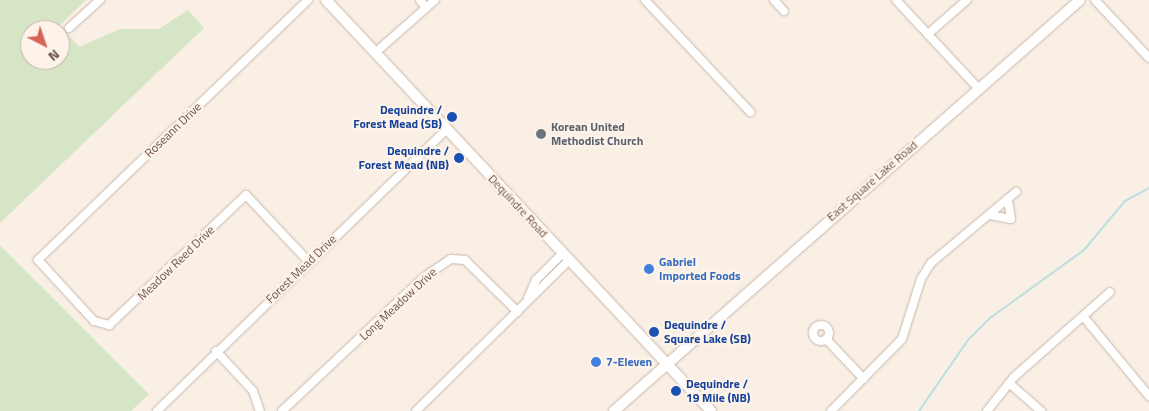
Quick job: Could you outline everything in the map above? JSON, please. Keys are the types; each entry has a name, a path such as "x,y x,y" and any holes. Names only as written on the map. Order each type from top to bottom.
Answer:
{"main road":[{"name":"Dequindre Road","path":"326,0 711,411"},
{"name":"East Square Lake Road","path":"614,411 665,362 1080,0"}],"street":[{"path":"70,28 100,0"},
{"name":"Roseann Drive","path":"104,325 38,260 308,0"},
{"path":"420,0 426,8"},
{"path":"376,53 436,0"},
{"path":"645,0 750,112"},
{"path":"774,0 784,11"},
{"path":"896,0 979,89"},
{"path":"928,34 967,0"},
{"path":"1095,0 1149,58"},
{"name":"Forest Mead Drive","path":"157,411 216,351 447,129"},
{"path":"831,411 902,339 921,279 931,263 1016,192"},
{"name":"Meadow Reed Drive","path":"104,325 114,322 246,196 309,262"},
{"path":"990,215 1005,222 1012,219 1008,198"},
{"path":"416,411 518,312 528,298 536,280 566,256"},
{"name":"Long Meadow Drive","path":"282,411 424,278 451,260 465,260 518,312"},
{"path":"986,411 1009,383 1110,292"},
{"path":"1083,316 1149,396"},
{"path":"826,339 864,379"},
{"path":"216,351 253,391 260,411"},
{"path":"1009,383 1041,411"}],"green space":[{"path":"0,0 86,0 65,20 20,20 20,70 70,70 70,37 79,47 120,29 159,29 188,10 204,28 0,223"},
{"path":"0,245 149,394 131,411 0,411"}],"waterway":[{"path":"919,411 968,340 990,318 1084,250 1125,201 1149,188"}],"place":[{"name":"Dequindre / Forest Mead (SB)","path":"452,117"},
{"name":"Korean United Methodist Church","path":"541,134"},
{"name":"Dequindre / Forest Mead (NB)","path":"459,158"},
{"name":"Gabriel Imported Foods","path":"649,269"},
{"name":"Dequindre / Square Lake (SB)","path":"654,332"},
{"name":"7-Eleven","path":"596,362"},
{"name":"Dequindre / 19 Mile (NB)","path":"676,391"}]}
